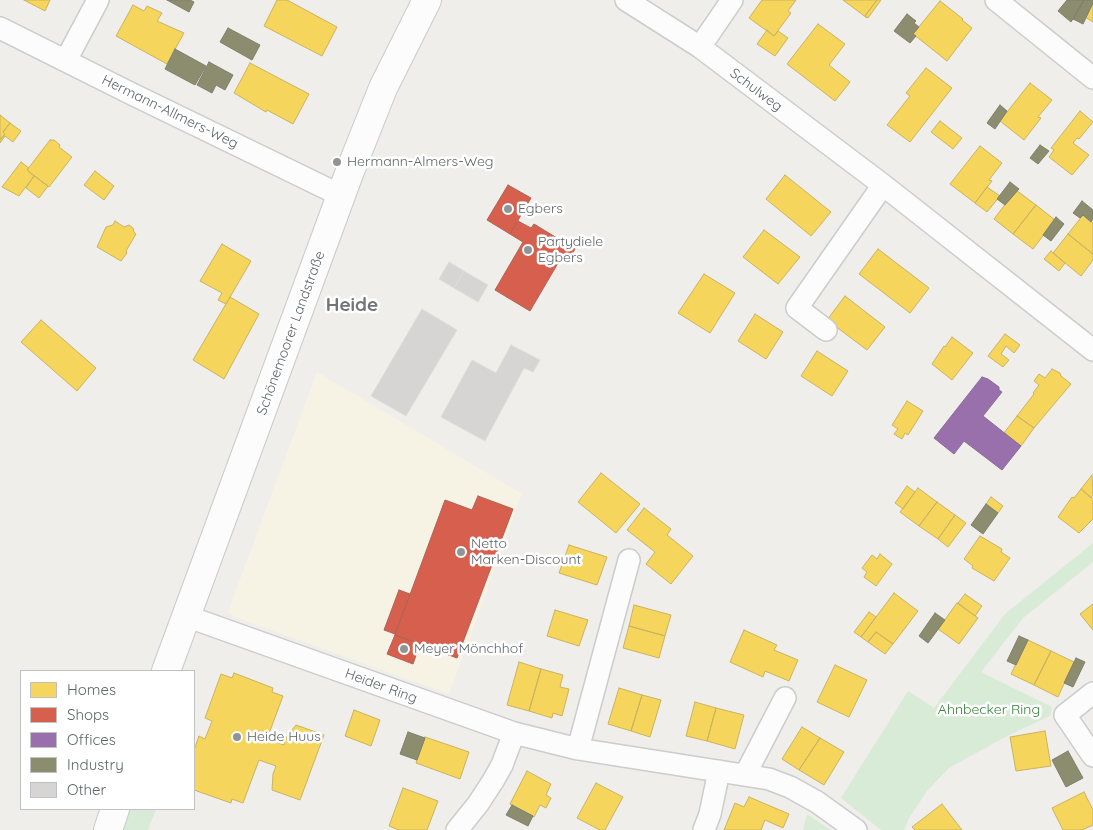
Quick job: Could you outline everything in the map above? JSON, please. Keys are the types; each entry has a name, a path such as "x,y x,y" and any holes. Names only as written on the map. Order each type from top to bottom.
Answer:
{"street":[{"path":"66,60 98,0"},
{"name":"Schönemoorer Landstraße","path":"166,670 259,421 340,195 383,88 428,0"},
{"name":"Schulweg","path":"626,0 700,48 1090,340"},
{"path":"700,48 732,0"},
{"path":"996,0 1093,78"},
{"name":"Hermann-Allmers-Weg","path":"0,28 340,195"},
{"path":"826,330 797,308 883,185"},
{"path":"578,749 629,560"},
{"name":"Heider Ring","path":"186,616 514,733 578,749 769,780 790,787 817,802 856,830"},
{"path":"1093,693 1065,715 1093,756"},
{"path":"745,775 785,698"},
{"path":"456,830 478,804 493,780 502,764 514,733"},
{"path":"704,830 710,814 719,771"},
{"path":"108,830 115,810"}],"shaded area":[{"path":"317,372 522,494 449,694 238,618 228,612"}],"green space":[{"name":"Ahnbecker Ring","path":"1093,543 1093,562 1023,618 981,672 1052,707 1050,716 1009,735 949,768 927,791 909,818 904,830 881,830 841,798 908,691 934,708 1005,614"},
{"path":"126,810 156,810 148,830 118,830"},
{"path":"807,814 830,830 803,830"}],"building: Homes":[{"path":"24,0 50,0 45,11"},
{"path":"277,0 287,0 337,27 322,56 264,26"},
{"path":"762,0 796,0 788,11 791,13 774,36 749,18"},
{"path":"843,0 877,0 865,16 867,18"},
{"path":"877,0 881,0 868,18 865,16"},
{"path":"940,1 972,28 947,61 913,34"},
{"path":"1093,3 1093,22 1085,17"},
{"path":"133,5 144,11 147,6 162,13 157,21 184,33 167,64 116,36"},
{"path":"818,24 845,44 829,65 850,82 835,101 787,64"},
{"path":"767,30 774,36 778,31 788,38 775,56 757,44"},
{"path":"250,63 309,94 293,124 267,110 266,112 234,93"},
{"path":"926,68 952,88 910,142 887,125 910,96 906,93"},
{"path":"1030,83 1052,100 1038,117 1041,118 1024,140 1000,121"},
{"path":"1080,111 1093,122 1079,139 1077,138 1073,143 1089,155 1072,175 1049,157 1054,150 1051,148"},
{"path":"0,115 10,123 0,140"},
{"path":"940,121 962,138 953,149 931,132"},
{"path":"10,123 21,131 13,142 5,136 0,143 5,134 3,132"},
{"path":"50,140 54,140 60,145 59,147 72,157 49,187 27,170"},
{"path":"980,146 1002,163 989,180 992,181 975,203 950,184"},
{"path":"21,162 29,168 27,170 34,176 19,196 2,187"},
{"path":"95,171 114,186 104,200 84,185"},
{"path":"785,175 831,212 811,236 766,199"},
{"path":"34,176 48,186 39,198 26,188"},
{"path":"987,187 1000,196 987,212 975,203"},
{"path":"1016,190 1036,205 1013,234 994,219"},
{"path":"1036,205 1055,220 1033,249 1013,234"},
{"path":"1083,215 1093,223 1093,254 1068,234"},
{"path":"115,221 124,227 129,225 136,234 121,261 97,247 106,227 113,225"},
{"path":"764,230 800,257 778,284 743,257"},
{"path":"1068,234 1093,254 1093,260 1081,276 1053,253"},
{"path":"222,244 251,261 226,304 218,300 222,293 200,281"},
{"path":"878,249 929,288 910,313 859,274"},
{"path":"1051,251 1065,263 1059,271 1044,259"},
{"path":"704,274 735,293 710,333 678,313"},
{"path":"845,296 885,327 867,350 827,320"},
{"path":"230,297 259,314 224,379 193,360"},
{"path":"755,314 783,332 766,359 738,341"},
{"path":"41,320 96,368 77,391 21,342"},
{"path":"1005,334 1020,345 1014,353 1006,346 1001,354 1009,360 1003,367 988,356"},
{"path":"952,337 973,353 952,380 932,364"},
{"path":"817,351 848,371 832,396 801,376"},
{"path":"1052,369 1060,373 1071,384 1034,428 1017,416 1039,385 1034,381 1039,374 1045,378"},
{"path":"907,401 923,411 908,435 905,433 902,439 894,434 898,429 892,425"},
{"path":"1017,416 1034,428 1021,446 1004,433"},
{"path":"601,473 640,504 616,533 578,502"},
{"path":"1092,475 1093,495 1091,498 1081,489"},
{"path":"907,486 915,492 903,509 895,503"},
{"path":"918,488 937,502 919,526 900,512"},
{"path":"1081,489 1093,499 1093,519 1079,533 1058,517 1072,497 1074,498"},
{"path":"991,497 1003,506 998,513 986,504"},
{"path":"937,502 955,515 938,539 919,526"},
{"path":"644,508 671,529 667,535 693,556 671,584 646,564 655,552 627,530"},
{"path":"955,515 966,523 948,547 938,539"},
{"path":"980,536 1002,549 1001,552 1010,558 994,581 972,568 973,566 964,559"},
{"path":"569,545 607,557 597,585 559,573"},
{"path":"880,554 892,564 876,586 864,577 867,572 862,568 872,555 877,559"},
{"path":"894,593 918,611 893,644 876,632 868,642 861,637"},
{"path":"965,594 982,606 975,616 958,603"},
{"path":"957,603 978,618 959,644 938,629"},
{"path":"1093,604 1093,630 1080,614"},
{"path":"634,605 671,615 665,636 629,626"},
{"path":"555,610 588,620 579,646 547,636"},
{"path":"869,612 876,617 861,637 854,632"},
{"path":"629,626 665,636 659,658 623,648"},
{"path":"744,630 777,645 774,650 798,660 789,681 765,671 763,677 730,662"},
{"path":"876,632 893,644 885,654 868,642"},
{"path":"1028,640 1051,651 1034,685 1011,674"},
{"path":"1051,651 1074,662 1058,697 1034,685"},
{"path":"519,662 541,669 529,711 507,705"},
{"path":"835,665 867,680 849,717 817,702"},
{"path":"541,669 563,675 560,687 569,689 562,716 553,713 552,718 529,711"},
{"name":"Heide Huus","path":"234,673 273,688 272,692 283,696 267,739 284,745 287,736 296,725 324,735 300,800 272,790 273,774 276,766 259,760 243,803 232,799 231,803 195,790 195,747 199,736 205,739 212,721 205,718 221,674 232,678"},
{"path":"619,688 642,695 631,731 608,724"},
{"path":"642,695 661,700 650,737 631,731"},
{"path":"695,702 716,708 707,741 686,736"},
{"path":"716,708 744,715 735,749 707,741"},
{"path":"354,710 380,720 371,746 345,736"},
{"path":"802,727 820,738 799,770 782,759"},
{"path":"1045,731 1051,766 1016,771 1010,737"},
{"path":"425,737 469,752 460,779 416,763"},
{"path":"820,738 844,752 824,785 799,770"},
{"path":"527,771 551,784 546,795 551,798 546,808 540,805 534,817 510,804"},
{"path":"596,783 623,797 605,830 600,830 577,818"},
{"path":"403,788 438,801 427,830 399,830 389,826"},
{"path":"1084,792 1093,810 1093,825 1082,830 1063,830 1052,808"},
{"path":"749,797 789,814 783,828 765,820 761,830 724,830 735,803 744,807"},
{"path":"942,804 962,830 915,830 912,827"}],"building: Shops":[{"path":"508,185 531,198 510,234 487,220"},
{"path":"518,221 531,228 534,224 575,249 567,262 561,258 530,311 495,290 523,242 510,234"},
{"name":"Netto Marken-Discount","path":"478,496 513,509 457,658 395,635 445,500 472,510"},
{"path":"399,590 410,594 395,634 384,630"},
{"name":"Meyer Mönchhof","path":"395,635 420,644 413,664 387,654"}],"building: Offices":[{"path":"982,377 999,387 999,390 1002,392 983,416 1021,446 1002,470 964,441 954,454 934,438"}],"building: Industry":[{"path":"167,0 190,0 194,2 189,12"},
{"path":"1067,0 1084,0 1071,22 1058,11"},
{"path":"1084,0 1093,0 1093,3 1083,24 1073,19"},
{"path":"907,14 916,21 914,23 919,27 913,34 916,36 910,43 894,31"},
{"path":"228,28 260,45 252,60 220,42"},
{"path":"175,49 206,66 195,85 165,69"},
{"path":"209,62 233,75 225,90 216,85 212,93 197,85"},
{"path":"1000,105 1007,111 995,129 987,123"},
{"path":"1040,145 1049,151 1038,164 1030,158"},
{"path":"1010,182 1019,189 1005,205 997,199"},
{"path":"1082,201 1093,210 1091,222 1083,215 1080,218 1073,213"},
{"path":"1056,217 1064,224 1051,241 1043,235"},
{"path":"986,504 998,513 983,534 971,525"},
{"path":"935,613 945,620 928,643 919,636"},
{"path":"1019,636 1028,640 1016,665 1007,661"},
{"path":"1076,658 1085,662 1073,687 1064,683"},
{"path":"408,732 425,738 417,760 400,754"},
{"path":"1068,751 1083,778 1066,787 1052,760"},
{"path":"512,805 533,816 528,826 506,815"}],"building: Other":[{"path":"449,262 464,271 454,288 439,279"},
{"path":"464,271 488,285 478,302 454,288"},
{"path":"422,309 457,330 406,416 371,396"},
{"path":"511,345 540,360 533,372 524,368 485,441 441,417 472,360 496,373"}],"place":[{"name":"Hermann-Almers-Weg","path":"337,162"},
{"name":"Egbers","path":"508,209"},
{"name":"Partydiele Egbers","path":"528,250"},
{"name":"Netto Marken-Discount","path":"461,552"},
{"name":"Meyer Mönchhof","path":"404,649"},
{"name":"Heide Huus","path":"237,737"}],"district":[{"name":"Heide","path":"352,305"}]}
